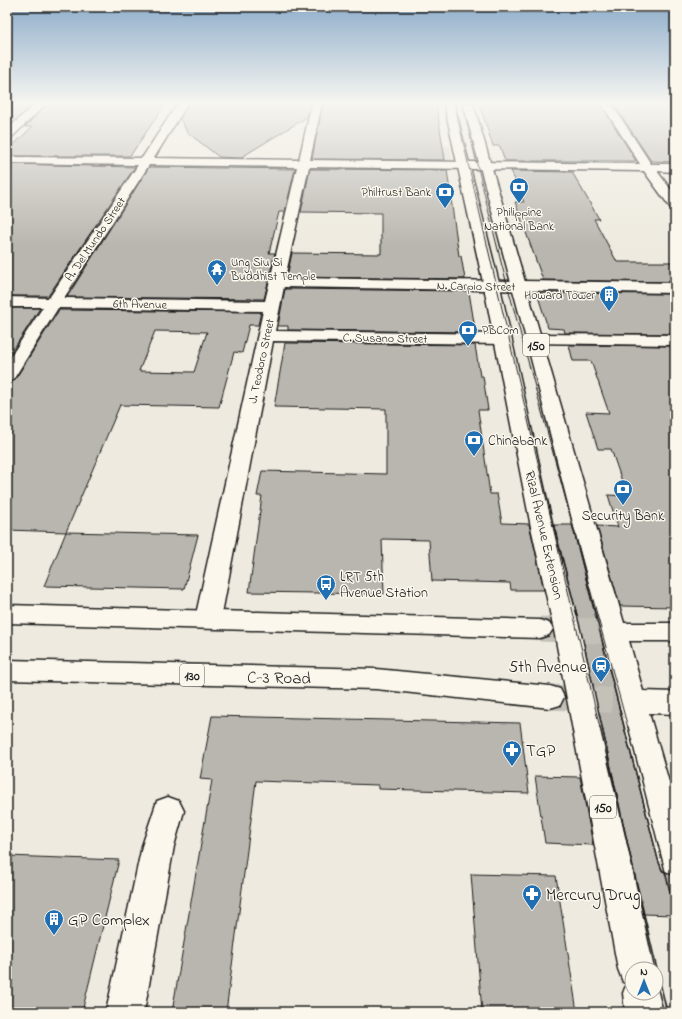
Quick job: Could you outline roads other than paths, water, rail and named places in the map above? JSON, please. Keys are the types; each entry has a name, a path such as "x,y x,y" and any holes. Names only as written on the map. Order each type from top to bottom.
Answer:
{"street":[{"name":"A. Del Mundo Street","path":"7,376 53,303 154,151"},
{"name":"J. Teodoro Street","path":"208,619 277,282 307,151"},
{"name":"Rizal Avenue Extension","path":"459,151 492,286 519,339 675,860"},
{"name":"Rizal Avenue Extension","path":"480,151 520,287 519,339 542,527 568,637 634,961"},
{"path":"637,151 675,204"},
{"path":"7,160 675,168"},
{"name":"N. Carpio Street","path":"277,282 520,287 675,288"},
{"name":"6th Avenue","path":"7,302 272,306"},
{"name":"C. Susano Street","path":"267,336 675,340"},
{"path":"7,614 540,629"},
{"path":"624,632 675,632"},
{"name":"C-3 Road","path":"7,670 376,679 550,696"},
{"path":"643,702 675,703"},
{"path":"125,1012 158,846 168,811"},
{"path":"642,1001 644,1012"}],"tunnel":[{"path":"540,629 624,632"},
{"path":"550,697 643,702"}],"tram line":[{"path":"465,151 600,728"},
{"path":"474,151 501,262 628,728"},
{"path":"600,727 667,1012"},
{"path":"628,727 675,911"}],"place":[{"name":"Philippine National Bank","path":"519,204"},
{"name":"Philtrust Bank","path":"445,209"},
{"name":"Ung Siu Si Buddhist Temple","path":"217,286"},
{"name":"Howard Tower","path":"609,312"},
{"name":"PBCom","path":"468,347"},
{"name":"Chinabank","path":"474,457"},
{"name":"Security Bank","path":"623,506"},
{"name":"LRT 5th Avenue Station","path":"326,601"},
{"name":"5th Avenue","path":"601,683"},
{"name":"TGP","path":"512,767"},
{"name":"Mercury Drug","path":"532,911"},
{"name":"GP Complex","path":"54,936"}]}
